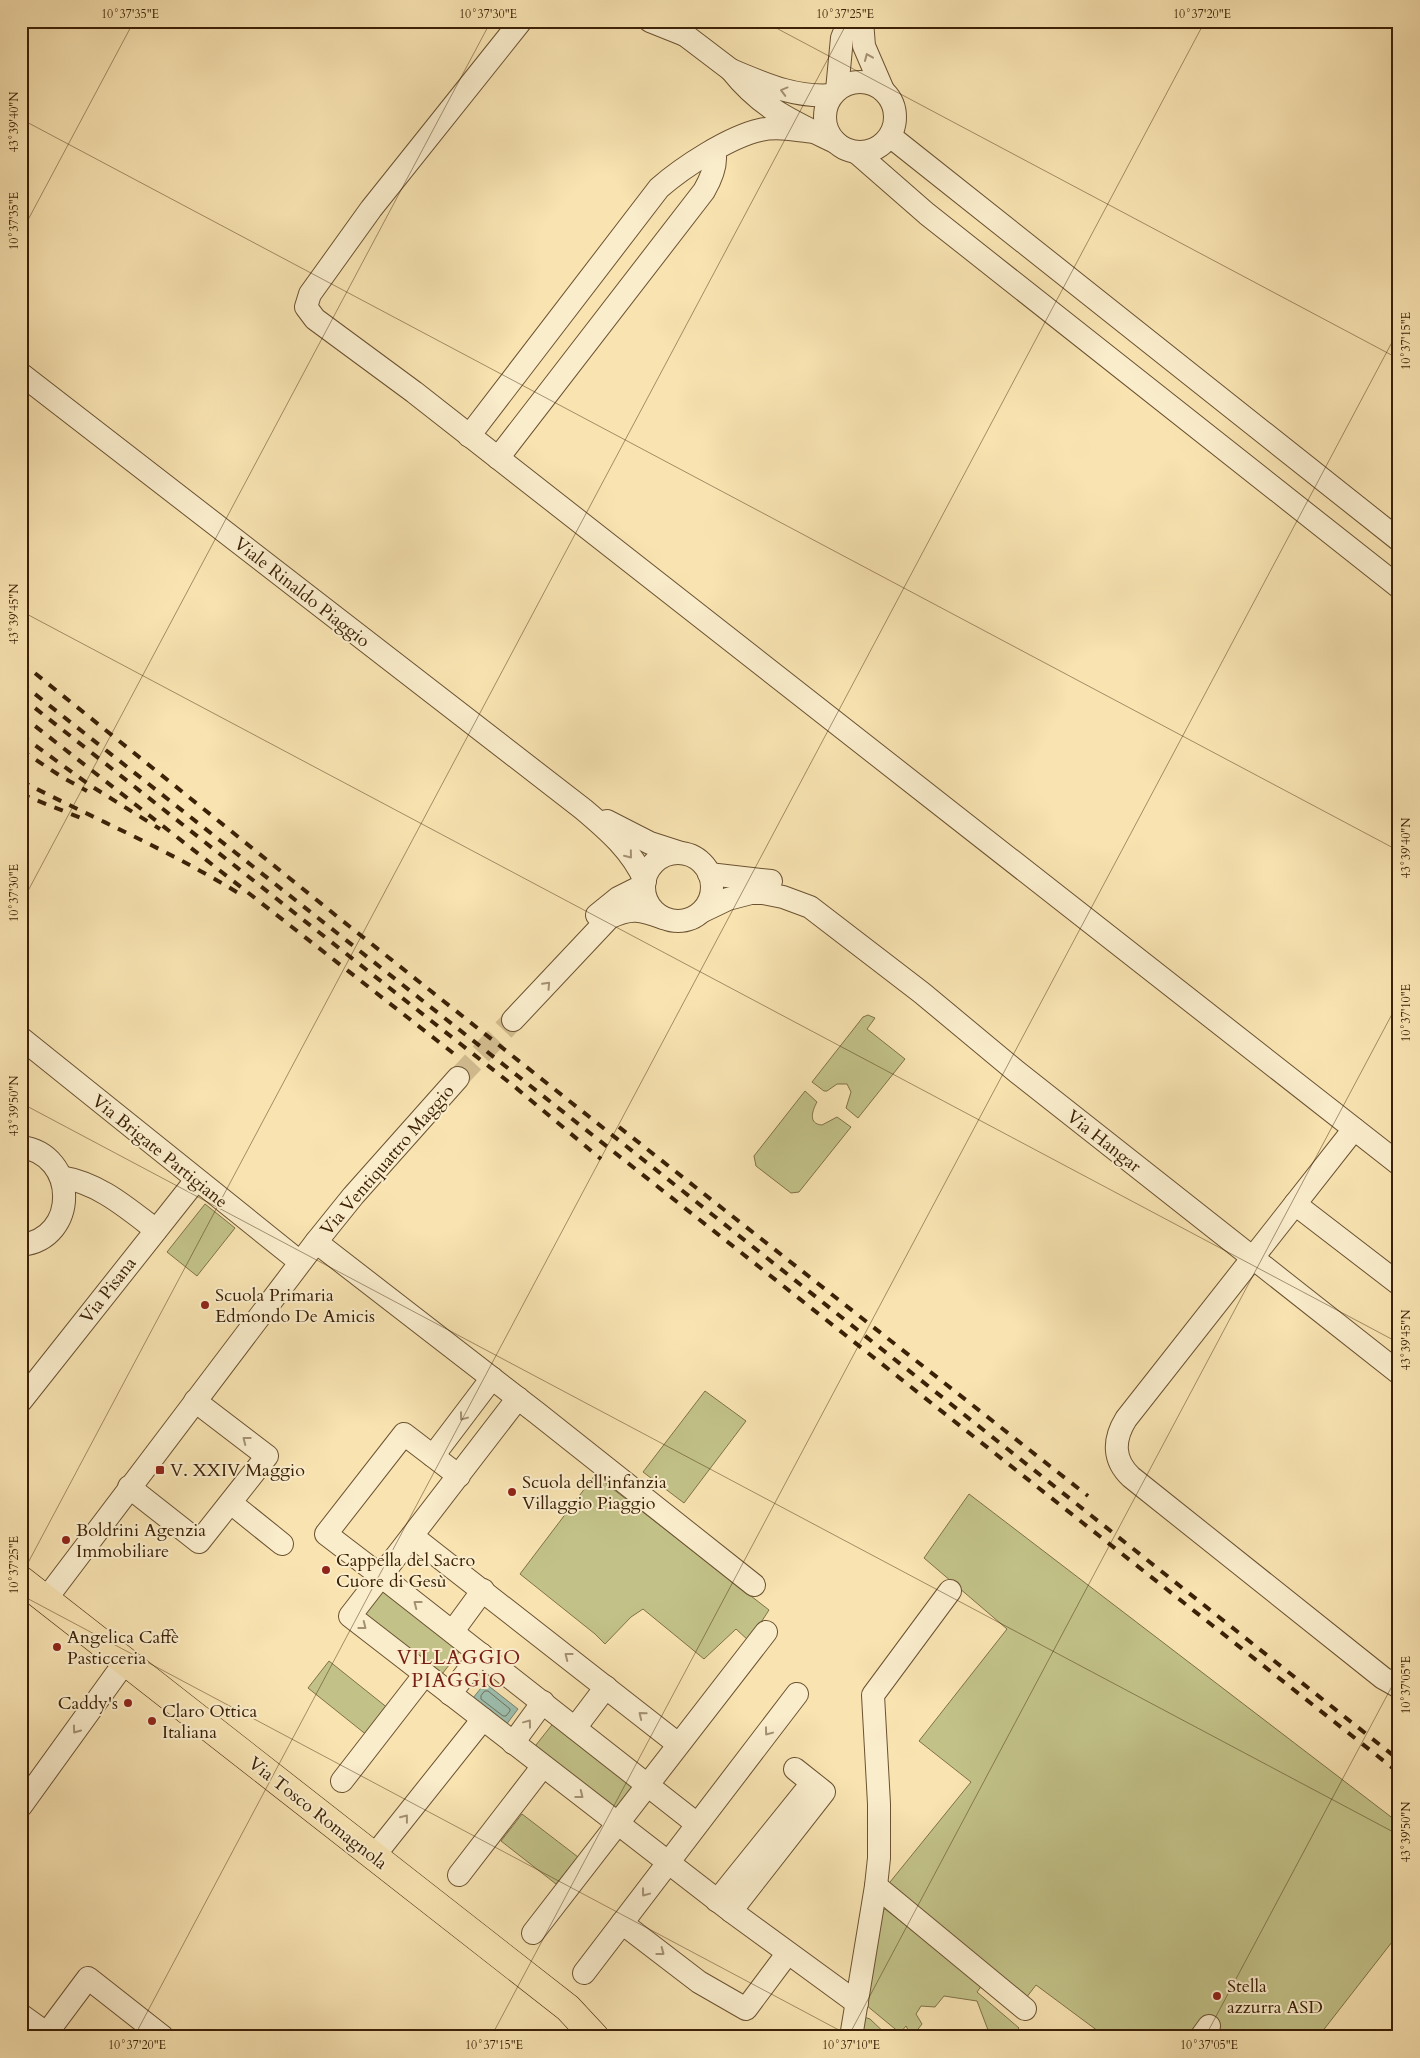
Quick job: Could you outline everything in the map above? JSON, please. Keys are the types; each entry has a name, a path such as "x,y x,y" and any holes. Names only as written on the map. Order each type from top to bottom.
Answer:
{"main road":[{"name":"Via Tosco Romagnola","path":"21,1580 568,2008 596,2022 615,2037"},
{"name":"Via Tosco Romagnola","path":"568,2008 589,2035"}],"street":[{"path":"521,21 371,209 310,294 306,307 315,319 498,458 1399,1164"},
{"path":"650,21 678,28 731,70 756,98 771,110 856,152 927,214 1399,587"},
{"path":"835,142 828,132 825,121 827,105 835,92 842,38 849,21"},
{"path":"856,152 876,149 890,136 895,123 892,101 883,90 864,46 862,21"},
{"path":"731,70 777,89 796,94 835,92 850,83 860,82 870,83 883,90"},
{"path":"469,436 659,188 675,174 714,150 760,130 776,128 814,132"},
{"path":"890,136 1399,540"},
{"path":"498,458 704,191 714,166 714,150"},
{"name":"Viale Rinaldo Piaggio","path":"21,374 583,809 610,832 623,847 637,864 644,883"},
{"name":"Viale Rinaldo Piaggio","path":"583,809 650,844 681,853"},
{"path":"513,1020 609,918 620,912 638,910 669,920 683,921 690,919 703,910 711,895 709,874 699,861 681,853 665,856 654,862 647,873 644,883 647,903 663,918"},
{"name":"Via Hangar","path":"709,874 778,883 795,890 803,896 810,907"},
{"path":"585,926 618,898 644,883"},
{"name":"Via Hangar","path":"703,910 728,899 752,893 783,897 810,907 922,993 1017,1072 1399,1373"},
{"name":"Via Brigate Partigiane","path":"21,1038 300,1262"},
{"name":"Via Ventiquattro Maggio","path":"46,1599 300,1262 353,1196 458,1078"},
{"path":"1354,1130 1126,1419 1117,1438 1116,1446 1118,1458 1125,1472 1383,1678 1399,1687"},
{"path":"21,1245 36,1241 48,1233 58,1221 63,1210 65,1193 61,1177 47,1158 24,1145"},
{"path":"61,1177 85,1183 111,1196 156,1230"},
{"name":"Via Pisana","path":"21,1401 196,1180"},
{"path":"63,1210 79,1203 111,1196"},
{"path":"1295,1204 1399,1284"},
{"name":"Via Ventiquattro Maggio","path":"316,1242 518,1398 754,1585"},
{"path":"433,1456 492,1378"},
{"path":"518,1398 350,1616 724,1906 787,1954 857,2003"},
{"path":"129,1487 199,1542 267,1456 195,1400"},
{"path":"459,1476 404,1434 326,1534 453,1631 697,1824"},
{"path":"230,1503 282,1544"},
{"path":"412,1536 484,1590 678,1744"},
{"path":"453,1631 484,1590"},
{"path":"850,2037 876,1886 879,1804 873,1695 950,1591"},
{"path":"533,1933 766,1632"},
{"path":"450,1694 481,1654"},
{"path":"21,1806 125,1662"},
{"path":"342,1781 425,1674"},
{"path":"575,1728 606,1687"},
{"path":"584,1973 798,1694"},
{"path":"513,1743 543,1702"},
{"path":"374,1856 483,1719"},
{"path":"459,1875 543,1766"},
{"path":"724,1906 824,1792 803,1776"},
{"path":"876,1886 1025,2009"},
{"path":"622,1923 699,1982 746,2010 787,1954"},
{"path":"21,2015 45,2035 88,1978 163,2037"}],"green space":[{"path":"868,1015 875,1018 867,1029 905,1059 858,1118 846,1108 851,1092 847,1084 837,1084 824,1091 812,1082 863,1017"},
{"path":"805,1091 817,1102 812,1116 815,1122 822,1125 837,1117 851,1127 799,1192 791,1193 756,1166 754,1156"},
{"path":"205,1204 235,1228 197,1276 167,1252"},
{"path":"705,1391 746,1421 684,1503 643,1472"},
{"path":"595,1475 769,1610 749,1641 736,1629 704,1659 643,1609 631,1617 605,1644 520,1574"},
{"path":"969,1494 1399,1823 1399,1933 1318,2037 1106,2037 1036,1985 1026,1998 886,1887 971,1782 919,1741 1007,1629 924,1558"},
{"path":"385,1587 463,1647 439,1678 361,1618"},
{"path":"329,1661 389,1709 368,1736 308,1688"},
{"path":"555,1721 639,1786 617,1815 532,1750"},
{"path":"522,1814 578,1857 556,1884 501,1841"},
{"path":"885,1909 982,1985 977,1992 1019,2028 1011,2037 983,2037 988,2030 977,2001 944,1996 935,2007 921,2006 916,2014 922,2024 912,2037 906,2026 900,2033 866,2005 881,1911"},
{"path":"864,2017 870,2019 889,2037 861,2037"}],"water":[{"path":"485,1683 518,1709 506,1725 473,1698"}],"tunnel":[{"path":"458,1078 513,1020"}],"railway":[{"path":"21,662 349,926 1399,1760"},
{"path":"21,683 1399,1773"},
{"path":"21,697 515,1087 601,1159"},
{"path":"21,715 453,1053"},
{"path":"21,735 91,786 160,829"},
{"path":"21,750 87,791"},
{"path":"21,781 162,850 243,896"},
{"path":"21,794 81,818"},
{"path":"619,1127 1088,1496"}],"place":[{"name":"Scuola Primaria Edmondo De Amicis","path":"205,1305"},
{"name":"V. XXIV Maggio","path":"160,1470"},
{"name":"Scuola dell'infanzia Villaggio Piaggio","path":"512,1492"},
{"name":"Boldrini Agenzia Immobiliare","path":"66,1540"},
{"name":"Cappella del Sacro Cuore di Gesù","path":"326,1570"},
{"name":"Angelica Caffè Pasticceria","path":"57,1647"},
{"name":"Caddy's","path":"128,1703"},
{"name":"Claro Ottica Italiana","path":"152,1721"},
{"name":"Stella azzurra ASD","path":"1217,1996"}],"district":[{"name":"VILLAGGIO PIAGGIO","path":"459,1668"}]}
